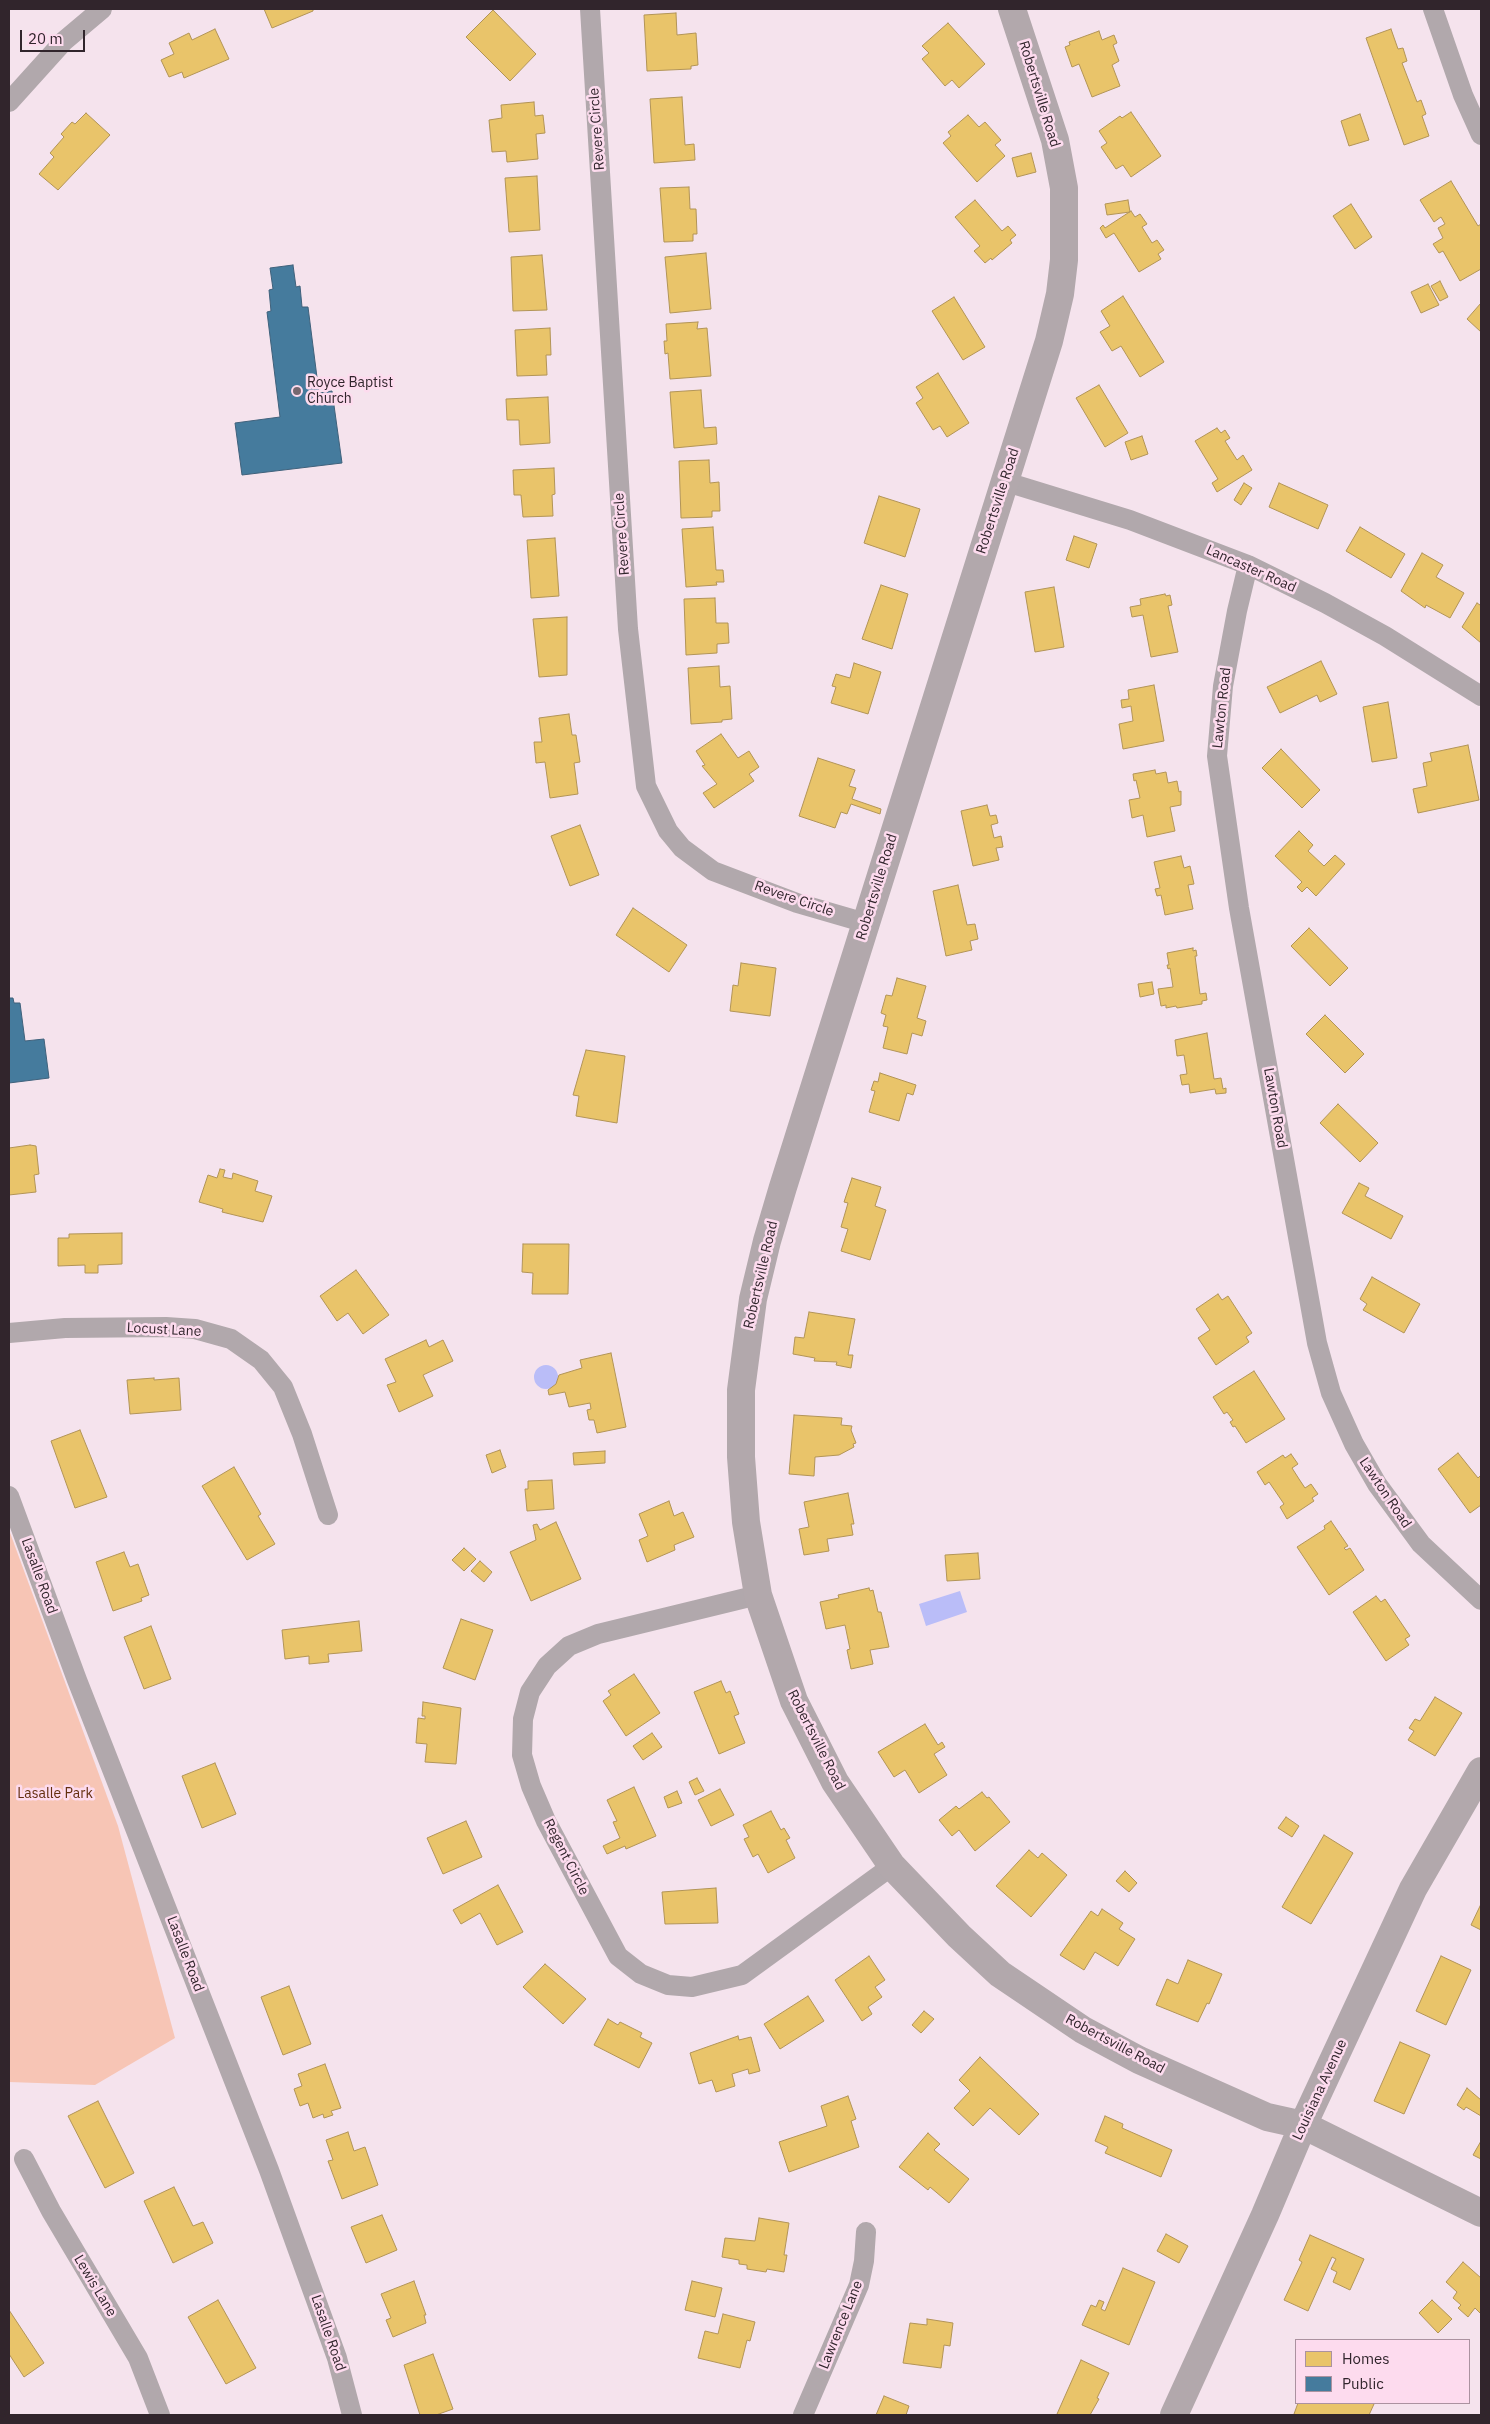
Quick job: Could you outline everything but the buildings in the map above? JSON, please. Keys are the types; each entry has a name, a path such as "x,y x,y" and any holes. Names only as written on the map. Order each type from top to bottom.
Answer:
{"street":[{"path":"9,102 64,41 102,9"},
{"name":"Revere Circle","path":"590,9 628,637 646,786 668,831 682,848 714,871 797,902 866,922"},
{"name":"Robertsville Road","path":"1012,9 1055,140 1064,188 1064,260 1060,294 1049,341 767,1241 746,1339 740,1457 746,1522 758,1595 794,1701 835,1782 892,1866 959,1936 1000,1974 1083,2030 1139,2060 1267,2117 1303,2125 1481,2213"},
{"path":"1433,9 1464,95 1481,135"},
{"name":"Lancaster Road","path":"1004,481 1130,520 1248,565 1325,603 1385,636 1481,696"},
{"name":"Lawton Road","path":"1248,565 1236,611 1223,686 1217,756 1239,908 1317,1343 1331,1392 1354,1444 1377,1484 1421,1544 1481,1600"},
{"name":"Locust Lane","path":"9,1333 65,1328 166,1327 195,1329 232,1339 261,1360 282,1387 302,1434 328,1515"},
{"name":"Lasalle Road","path":"9,1496 77,1680 269,2170 337,2358 352,2415"},
{"name":"Regent Circle","path":"758,1595 598,1634 569,1646 547,1666 530,1692 523,1719 522,1755 531,1786 546,1821 618,1956 641,1974 668,1985 692,1987 742,1975 892,1866"},
{"name":"Louisiana Avenue","path":"1174,2415 1261,2224 1303,2125 1413,1889 1481,1771"},
{"name":"Lewis Lane","path":"24,2159 50,2211 138,2358 160,2415"},
{"name":"Lawrence Lane","path":"803,2415 859,2285 864,2262 866,2232"}],"green space":[{"name":"Lasalle Park","path":"9,1530 118,1826 175,2038 95,2085 9,2082"}],"water":[{"path":"546,1365 551,1366 557,1372 557,1382 551,1388 546,1389 541,1388 535,1382 534,1377 535,1372 541,1366"},
{"path":"960,1591 967,1612 926,1626 919,1604"}],"place":[{"name":"Royce Baptist Church","path":"297,391"}]}
